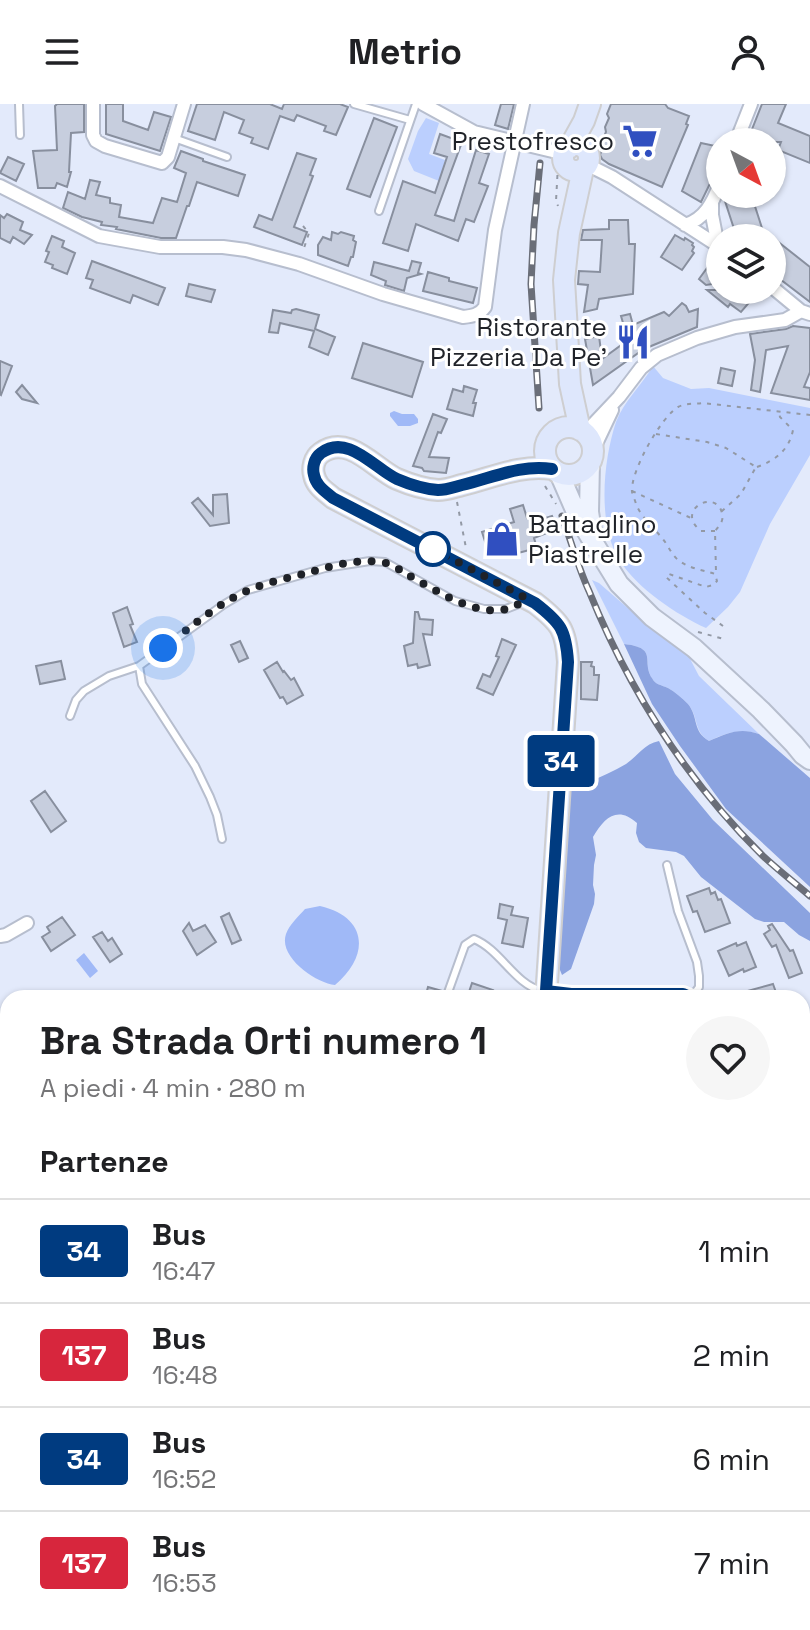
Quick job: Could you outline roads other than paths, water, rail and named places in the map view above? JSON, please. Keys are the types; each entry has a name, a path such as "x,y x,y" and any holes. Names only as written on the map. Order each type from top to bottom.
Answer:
{"main road":[{"path":"546,990 568,662 566,639 561,626 549,613 526,598 333,498 318,486 313,469 314,461 321,453 345,448 419,488 443,490 530,467 573,475 580,472 582,441 567,409 570,384 564,280 576,159 592,104"},
{"path":"570,384 577,407 594,546"},
{"path":"582,441 547,439 545,455 594,546 619,584 634,601 694,648 802,747 803,755 810,760"},
{"path":"505,473 545,447"}],"street":[{"path":"93,104 93,135 96,141 162,163 168,157 184,104"},
{"path":"423,104 474,132 576,159 612,177 706,239"},
{"path":"0,186 99,236 160,247 235,249 299,264 383,294 463,317 481,313 485,307 495,230 523,104"},
{"path":"742,128 751,104"},
{"path":"685,225 696,221 708,208"},
{"path":"786,297 806,312"},
{"path":"582,441 648,361 670,349 735,327 785,320 806,312"},
{"path":"582,441 619,397"},
{"path":"577,407 585,412 608,409"},
{"path":"0,936 27,923"}],"lane":[{"path":"19,104 20,135"},
{"path":"354,104 410,120"},
{"path":"379,211 416,104"},
{"path":"174,138 227,157"},
{"path":"70,716 76,700 84,691 109,676 139,666 248,590 335,565 385,562 455,601 484,609 506,609 526,598"},
{"path":"139,666 142,684 195,766 210,797 222,839"},
{"path":"667,865 678,911 697,962 697,990"},
{"path":"449,990 465,945 474,939 487,946 536,990"}],"railway":[{"path":"539,408 531,284 540,163"},
{"path":"562,516 581,573 605,628 662,732 735,827 810,896"}],"place":[{"name":"Prestofresco","path":"640,141"},
{"name":"Ristorante Pizzeria Da Pe'","path":"633,342"},
{"name":"Battaglino Piastrelle","path":"502,539"}]}
